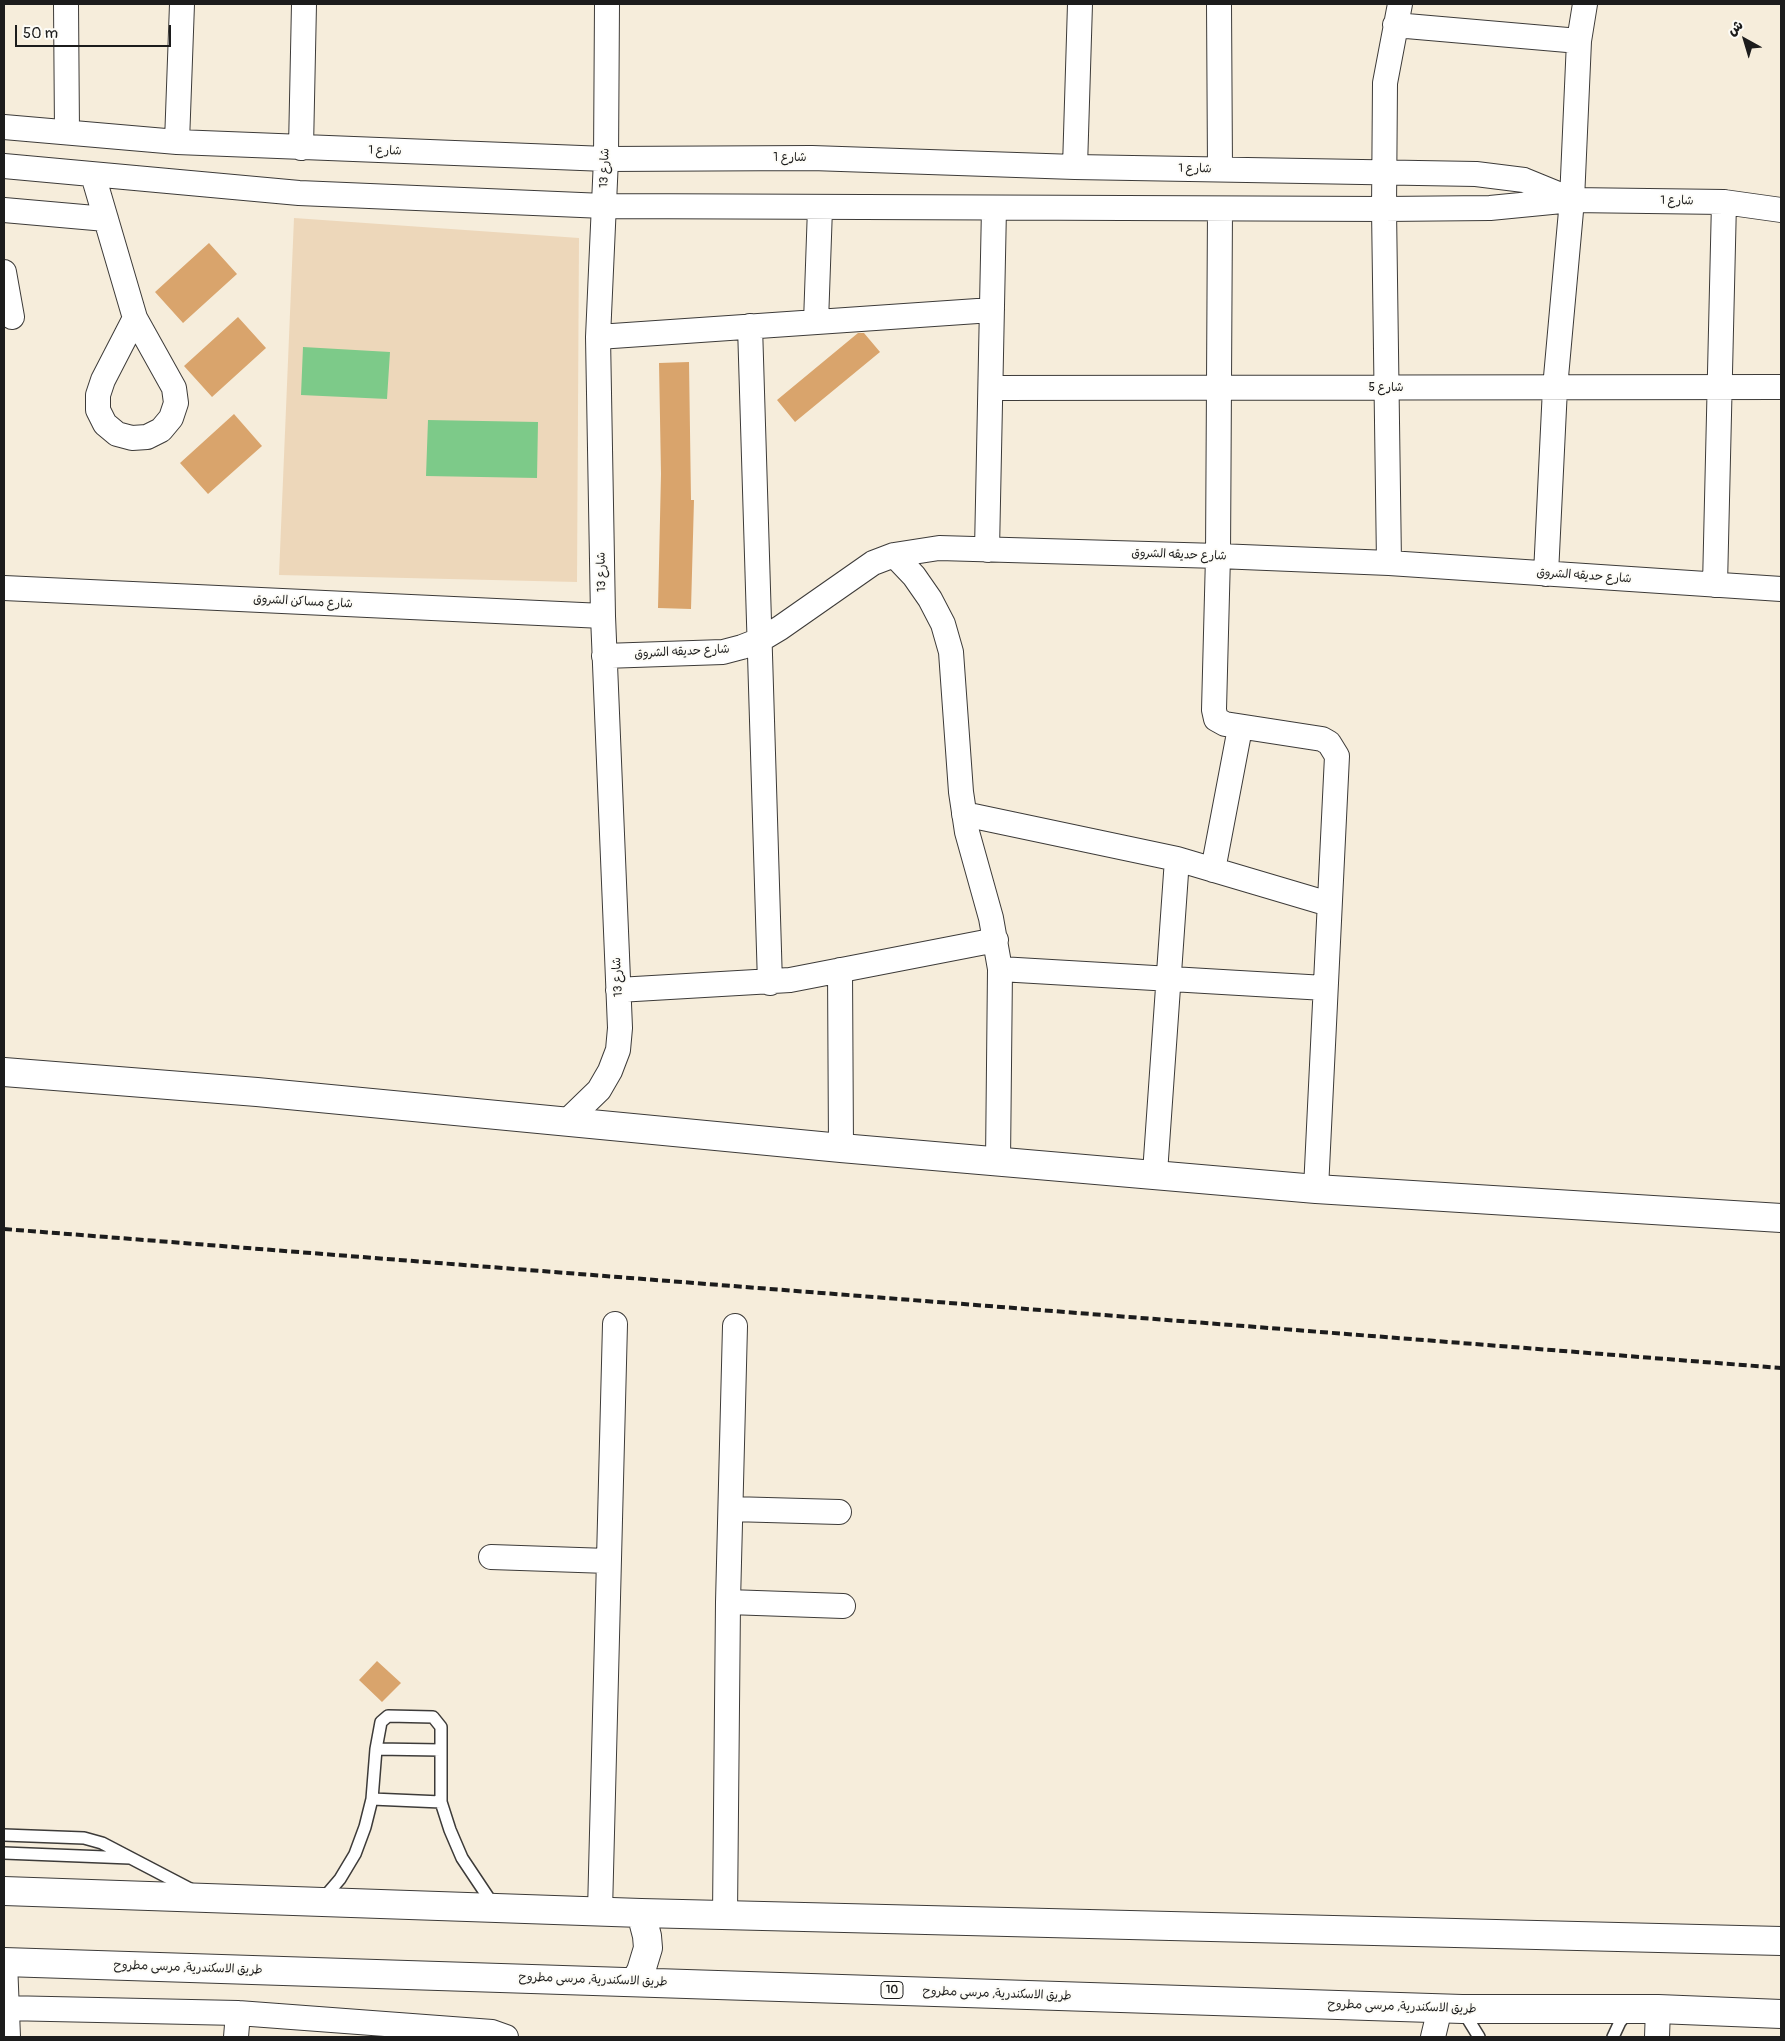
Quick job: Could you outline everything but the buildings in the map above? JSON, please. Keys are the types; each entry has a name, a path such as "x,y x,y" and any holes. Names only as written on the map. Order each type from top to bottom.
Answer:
{"main road":[{"path":"4,1072 257,1092 841,1148 1155,1173 1316,1189 1781,1218"},
{"path":"4,1891 322,1900 641,1913 1781,1941"},
{"path":"634,1982 641,1971 648,1948 646,1930 641,1913"},
{"name":"طريق الاسكندرية, مرسى مطروح","path":"5,1962 1451,2009 1644,2009 1781,2014"}],"street":[{"path":"66,4 67,132"},
{"path":"177,142 182,4"},
{"path":"301,148 304,4"},
{"name":"شارع 13","path":"566,1122 599,1090 610,1071 618,1050 620,1028 604,656 598,337 606,158 607,4"},
{"path":"1075,167 1080,4"},
{"path":"1219,4 1220,169"},
{"path":"1546,574 1555,388 1572,200 1580,41 1585,4"},
{"path":"1389,563 1384,209 1385,83 1397,14 1580,41"},
{"name":"شارع 1","path":"4,127 177,142 606,158 812,158 1075,167 1476,174 1524,180 1572,200"},
{"name":"شارع 1","path":"4,166 299,192 604,206 1384,209 1490,208 1572,200 1724,202 1781,210"},
{"path":"93,175 135,318 174,388 176,403 171,418 161,430 147,438 132,438 117,434 105,424 98,410 98,394 103,380 135,318"},
{"path":"1715,585 1724,202"},
{"path":"816,322 820,208"},
{"path":"987,550 994,208"},
{"path":"1220,209 1218,556 1214,710 1216,719 1225,724 1240,728 1322,739 1329,742 1337,756 1316,1189"},
{"path":"4,210 106,220"},
{"path":"4,272 12,317"},
{"path":"598,337 992,310"},
{"path":"750,326 770,983"},
{"name":"شارع 5","path":"990,388 1781,387"},
{"name":"شارع حديقه الشروق","path":"604,656 723,652 760,640 873,563 894,555 939,548 1389,563 1781,589"},
{"path":"894,555 914,576 930,599 942,624 951,652 964,814 967,832 996,940 1000,969 998,1161"},
{"name":"شارع مساكن الشروق","path":"4,588 603,616"},
{"path":"1213,870 1240,728"},
{"path":"964,814 1177,859 1329,904"},
{"path":"1155,1173 1177,859"},
{"path":"618,990 770,983 996,940"},
{"path":"1000,969 1326,988"},
{"path":"840,970 841,1148"},
{"path":"600,1911 615,1324"},
{"path":"725,1914 728,1602 734,1326"},
{"path":"731,1509 839,1512"},
{"path":"491,1557 608,1561"},
{"path":"728,1602 843,1606"},
{"path":"5,1962 8,2037"},
{"path":"6,2008 238,2012 492,2032 506,2037"},
{"path":"1433,2037 1451,2009"},
{"path":"1644,2009 1657,2037"},
{"path":"236,2037 238,2012"}],"lane":[{"path":"322,1900 340,1878 355,1854 366,1827 372,1799 378,1726 388,1716 436,1718 441,1727 440,1802 462,1858 495,1907"},
{"path":"376,1749 441,1750"},
{"path":"372,1799 440,1802"},
{"path":"4,1835 84,1838 102,1843 134,1858 205,1897"},
{"path":"4,1853 134,1858"},
{"path":"1451,2009 1479,2037"},
{"path":"1613,2037 1620,2022 1644,2009"}],"shaded area":[{"path":"294,218 579,238 577,582 279,575"}],"green space":[{"path":"303,347 390,352 387,399 301,395"},
{"path":"428,420 538,422 537,478 426,476"}],"railway":[{"path":"4,1229 1781,1368"}]}
